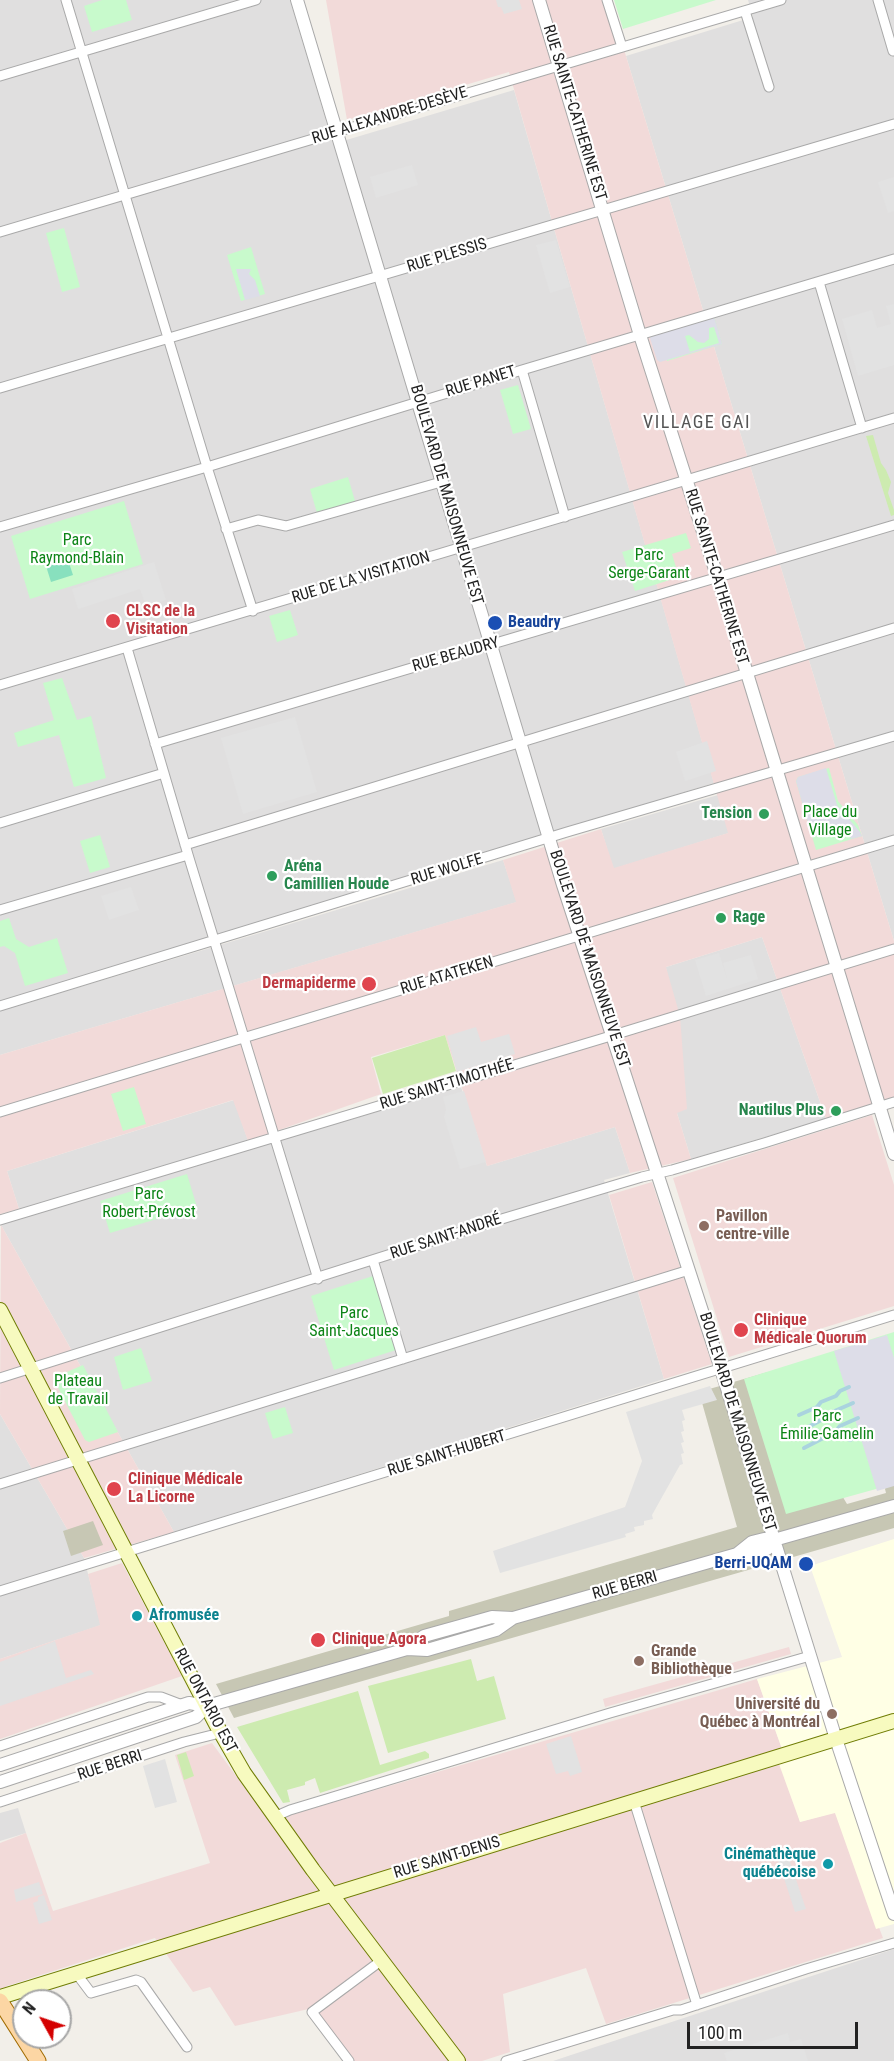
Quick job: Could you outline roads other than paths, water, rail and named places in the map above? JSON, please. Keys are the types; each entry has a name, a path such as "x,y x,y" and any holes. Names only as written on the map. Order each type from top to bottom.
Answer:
{"main road":[{"name":"RUE ONTARIO EST","path":"0,1310 220,1733 244,1773 274,1817 458,2061"},
{"name":"RUE SAINT-DENIS","path":"0,1999 76,1973 894,1721"},
{"path":"0,1999 38,2061"}],"street":[{"path":"66,0 124,196 253,611"},
{"path":"0,76 256,0"},
{"name":"BOULEVARD DE MAISONNEUVE EST","path":"297,0 549,838 894,1914"},
{"name":"RUE SAINTE-CATHERINE EST","path":"539,0 640,335 894,1154"},
{"path":"607,0 622,47"},
{"name":"RUE ALEXANDRE-DESÈVE","path":"0,232 781,0"},
{"path":"878,0 893,51"},
{"path":"745,11 769,87"},
{"name":"RUE PLESSIS","path":"0,388 894,124"},
{"name":"RUE PANET","path":"0,527 894,260"},
{"path":"819,282 862,428"},
{"path":"522,370 565,517"},
{"name":"RUE DE LA VISITATION","path":"0,684 253,611 894,418"},
{"path":"226,529 258,520 286,526 441,482"},
{"name":"RUE BEAUDRY","path":"155,744 894,525"},
{"path":"0,910 520,744 894,628"},
{"path":"127,648 318,1279"},
{"name":"RUE WOLFE","path":"0,1006 549,838 894,736"},
{"path":"0,823 164,773"},
{"name":"RUE ATATEKEN","path":"0,1112 894,840"},
{"name":"RUE SAINT-TIMOTHÉE","path":"0,1220 894,948"},
{"name":"RUE SAINT-ANDRÉ","path":"0,1378 373,1260 894,1102"},
{"path":"373,1260 403,1359"},
{"path":"0,1484 689,1270"},
{"name":"RUE SAINT-HUBERT","path":"0,1591 894,1315"},
{"name":"RUE BERRI","path":"0,1782 192,1718 207,1706 407,1649 424,1636 492,1617 513,1618 737,1554 747,1556 762,1552 774,1540 894,1506"},
{"path":"274,1817 290,1810 610,1713 810,1656"},
{"name":"RUE BERRI","path":"0,1746 148,1697 161,1697 182,1705"},
{"name":"RUE BERRI","path":"0,1765 189,1703 207,1706"},
{"name":"RUE BERRI","path":"0,1802 184,1742 220,1733"},
{"path":"634,1801 697,2005"},
{"path":"506,2061 894,1944"},
{"path":"350,2061 312,2012 382,1960"},
{"path":"76,1973 92,1993 134,1980 141,1982 187,2047"}],"waterway":[{"path":"799,1415 817,1407 821,1402 849,1387"},
{"path":"799,1432 830,1413 853,1403"},
{"path":"804,1448 858,1418"},
{"path":"850,1440 863,1434"}],"place":[{"name":"CLSC de la Visitation","path":"113,621"},
{"name":"Beaudry","path":"495,623"},
{"name":"Tension","path":"764,814"},
{"name":"Aréna Camillien Houde","path":"272,876"},
{"name":"Rage","path":"721,918"},
{"name":"Dermapiderme","path":"369,984"},
{"name":"Nautilus Plus","path":"836,1111"},
{"name":"Pavillon centre-ville","path":"704,1226"},
{"name":"Clinique Médicale Quorum","path":"741,1330"},
{"name":"Clinique Médicale La Licorne","path":"114,1489"},
{"name":"Berri-UQAM","path":"806,1564"},
{"name":"Afromusée","path":"137,1616"},
{"name":"Clinique Agora","path":"318,1640"},
{"name":"Grande Bibliothèque","path":"639,1661"},
{"name":"Université du Québec à Montréal","path":"832,1714"},
{"name":"Cinémathèque québécoise","path":"828,1864"}],"district":[{"name":"VILLAGE GAI","path":"697,423"}],"park label":[{"name":"Parc Raymond-Blain","path":"77,550"},
{"name":"Parc Serge-Garant","path":"649,565"},
{"name":"Place du Village","path":"830,822"},
{"name":"Parc Robert-Prévost","path":"149,1204"},
{"name":"Parc Saint-Jacques","path":"354,1323"},
{"name":"Plateau de Travail","path":"78,1391"},
{"name":"Parc Émilie-Gamelin","path":"827,1426"}]}
